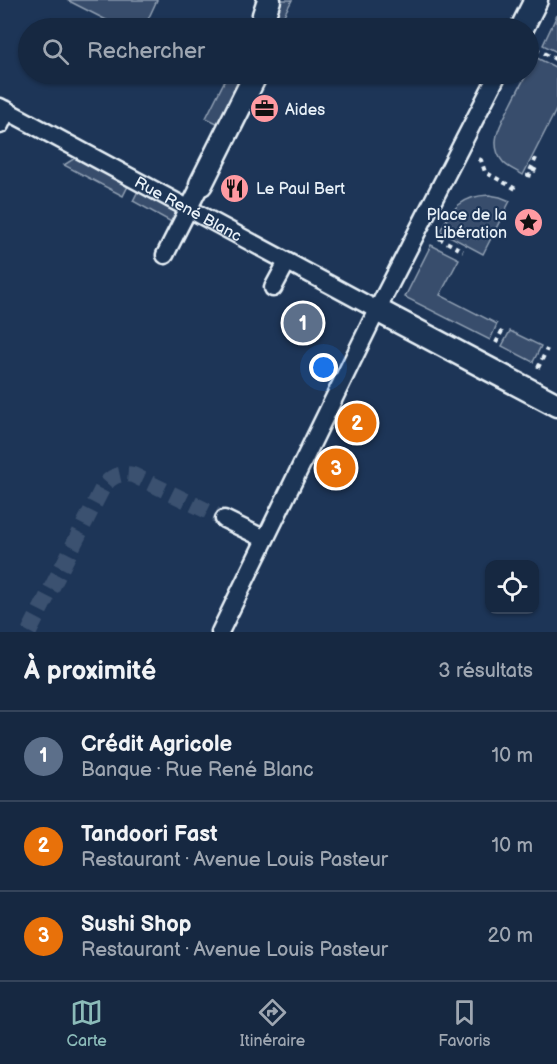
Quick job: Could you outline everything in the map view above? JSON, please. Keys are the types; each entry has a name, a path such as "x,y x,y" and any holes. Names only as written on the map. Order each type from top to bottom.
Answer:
{"street":[{"path":"264,18 269,0"},
{"path":"527,18 536,0"},
{"path":"165,255 251,84"},
{"path":"220,632 377,310 493,84"},
{"name":"Rue René Blanc","path":"2,114 188,209 377,310"},
{"path":"273,288 287,262"},
{"path":"377,310 557,405"},
{"path":"224,519 265,539"}],"path":[{"path":"539,51 557,60"},
{"path":"460,149 481,160 484,172 516,189"},
{"path":"536,158 528,175 532,176 537,165"}],"shaded area":[{"path":"67,0 157,0 149,18 102,18"},
{"path":"280,0 292,0 283,18 273,18"},
{"path":"557,15 557,52 543,45"},
{"path":"539,59 557,68 557,108 523,175 503,162 496,147 500,125 521,85 539,84"},
{"path":"223,84 239,84 219,124 206,118"},
{"path":"75,158 128,186 123,196 64,165"},
{"path":"138,191 180,214 175,224 133,201"},
{"path":"489,195 510,201 483,254 440,231 459,205 472,198"},
{"path":"431,245 459,259 440,295 497,324 490,340 405,297"},
{"path":"510,331 541,346 533,362 502,346"}],"tunnel":[{"path":"29,632 102,489 111,479 123,474 133,475 224,519"}],"place":[{"name":"Aides","path":"264,109"},
{"name":"Le Paul Bert","path":"235,188"},
{"name":"Place de la Libération","path":"528,223"},
{"name":"Crédit Agricole","path":"303,323"},
{"name":"Tandoori Fast","path":"357,423"},
{"name":"Sushi Shop","path":"336,468"}]}
